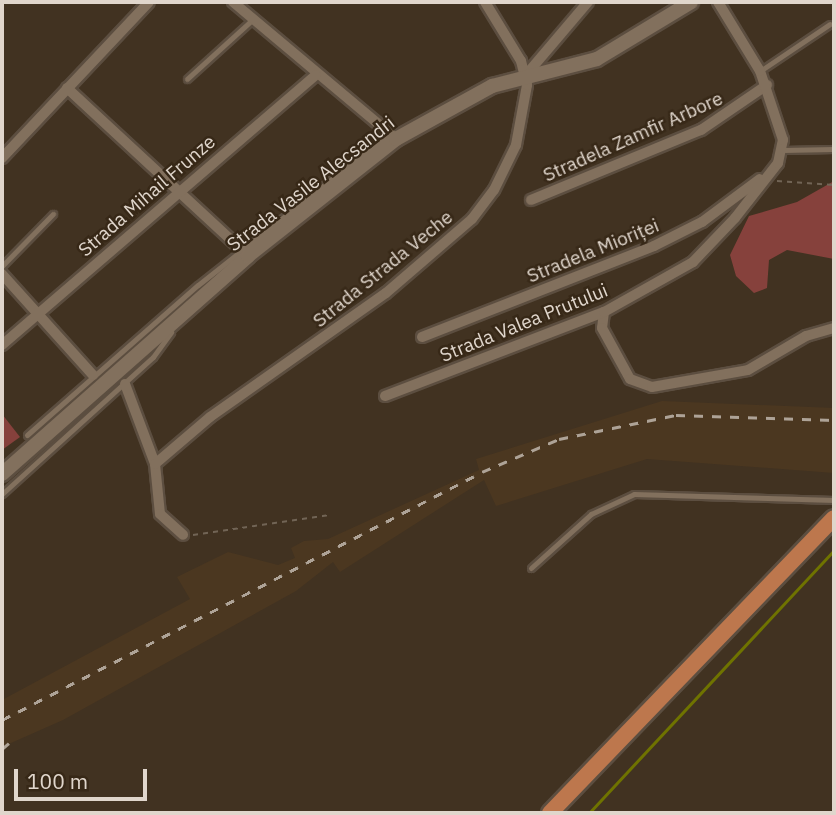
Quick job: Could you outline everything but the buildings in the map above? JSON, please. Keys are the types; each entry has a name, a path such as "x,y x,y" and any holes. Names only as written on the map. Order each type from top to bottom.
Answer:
{"main road":[{"name":"Strada Vasile Alecsandri","path":"2,474 185,312 393,136 470,95 526,75 597,59 691,2"},
{"path":"550,813 834,518"}],"street":[{"path":"2,158 149,2"},
{"path":"233,2 316,75 393,136"},
{"path":"485,2 526,75 588,2"},
{"path":"718,2 767,85 783,150"},
{"name":"Strada Mihail Frunze","path":"2,345 316,75"},
{"name":"Strada Strada Veche","path":"155,464 210,417 345,325 471,219 516,145 526,75"},
{"name":"Stradela Zamfir Arbore","path":"531,200 701,130 767,85"},
{"path":"67,89 180,190 242,250"},
{"name":"Strada Valea Prutului","path":"384,396 604,312 693,262 766,176 783,150"},
{"name":"Stradela Mioriței","path":"422,337 654,246 702,222 766,176"},
{"path":"2,274 40,312 93,375"},
{"path":"604,312 602,328 630,379 652,387 748,370 806,336 834,328"},
{"path":"125,384 155,464 160,514 183,535"}],"lane":[{"path":"187,79 252,20"},
{"path":"760,71 830,24"},
{"path":"27,435 93,375 242,250 393,136"},
{"path":"783,150 834,149"},
{"path":"2,267 53,214"},
{"path":"2,494 125,384 185,312"},
{"path":"531,568 598,509 634,494 834,500"}],"path":[{"path":"766,176 834,185"},
{"path":"183,535 330,515"}],"shaded area":[{"path":"834,181 834,259 787,250 769,260 767,288 754,293 736,276 730,255 749,216 797,202"},
{"path":"662,401 834,408 834,473 647,459 496,506 484,480 340,572 333,562 296,591 63,720 2,747 2,700 190,599 177,577 228,552 278,565 295,558 291,548 304,541 328,539 479,470 476,459"},
{"path":"2,414 20,437 2,450"}],"waterway":[{"path":"589,813 834,550"}],"railway":[{"path":"2,720 482,472 559,439 676,415 834,420"},
{"path":"2,749 9,743"}]}
